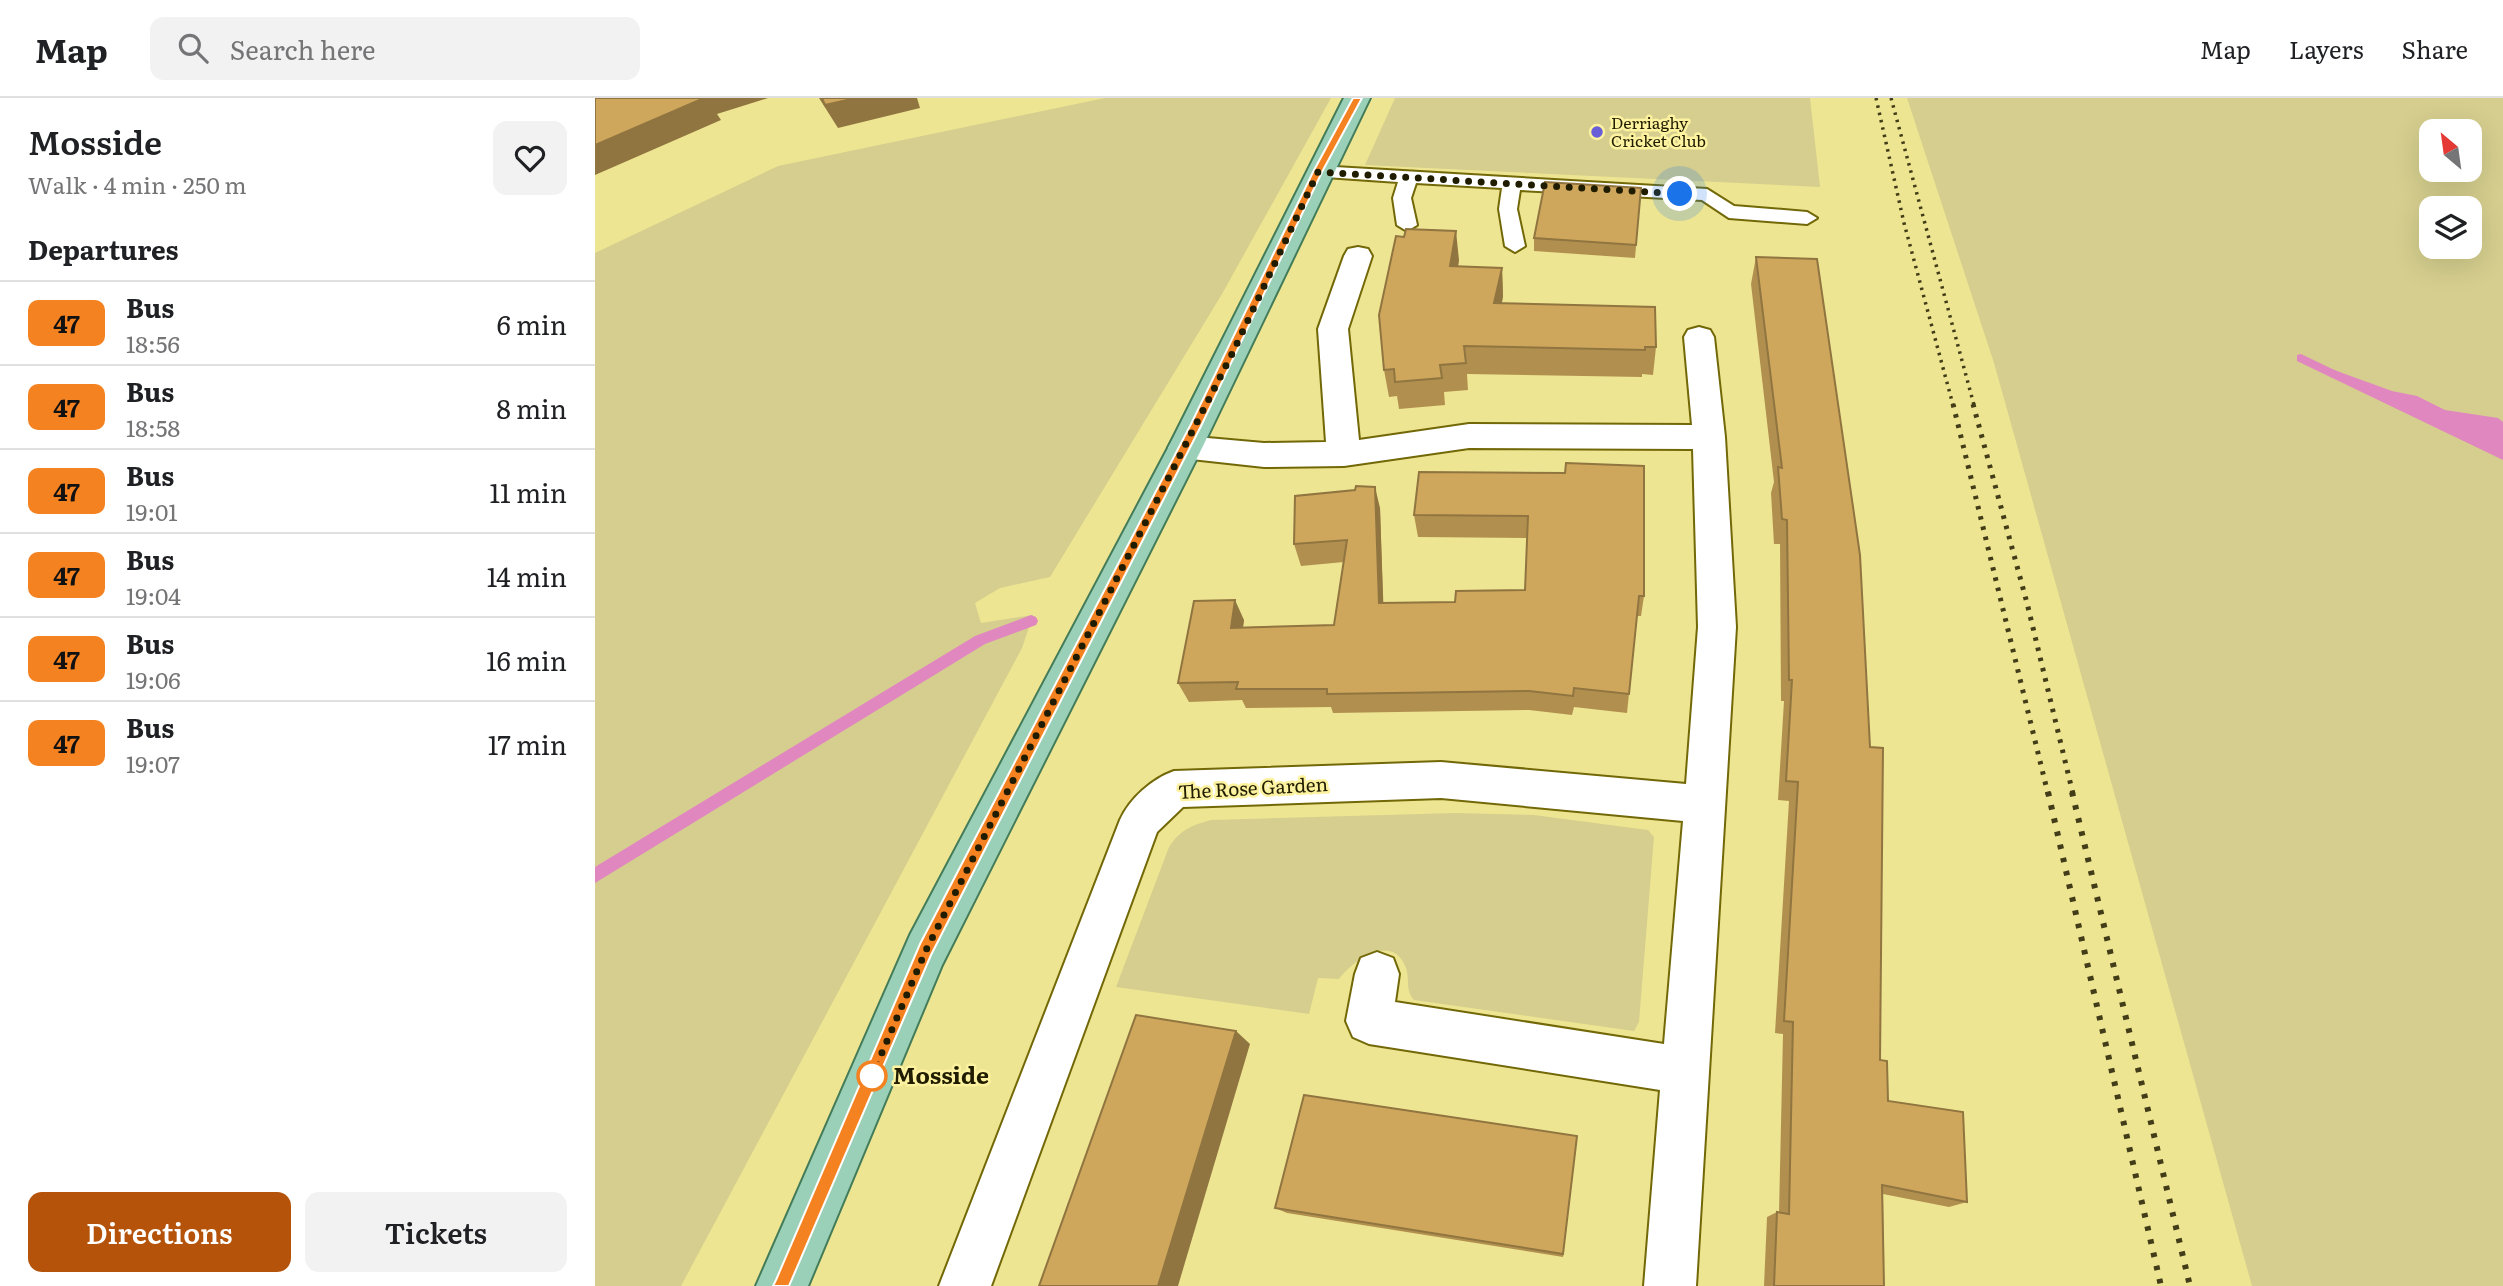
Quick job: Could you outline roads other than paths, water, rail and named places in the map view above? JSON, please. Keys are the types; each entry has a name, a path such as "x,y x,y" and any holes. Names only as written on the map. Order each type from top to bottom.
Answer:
{"main road":[{"path":"782,1286 926,950 1185,448 1318,172 1357,98"}],"street":[{"path":"1344,454 1333,329 1358,256"},
{"path":"1670,1286 1717,627 1709,437 1699,337"},
{"path":"1185,448 1264,456 1344,454 1469,436 1709,437"},
{"name":"The Rose Garden","path":"965,1286 1141,820 1174,789 1441,780 1705,803"},
{"path":"1377,974 1369,1021 1686,1071"}],"lane":[{"path":"1318,172 1707,195 1729,212 1807,218"},
{"path":"1407,225 1402,198 1409,178"},
{"path":"1513,184 1508,209 1515,246"}],"waterway":[{"path":"2301,358 2503,456"},
{"path":"595,876 980,640 1031,621"}],"railway":[{"path":"1876,98 1904,223 1953,405"},
{"path":"1891,98 1974,405"},
{"path":"1953,404 2048,794"},
{"path":"1973,404 2027,603 2073,794"},
{"path":"2048,792 2161,1286"},
{"path":"2072,792 2190,1286"}],"place":[{"name":"Derriaghy Cricket Club","path":"1597,132"},
{"name":"Mosside","path":"872,1076"}]}
